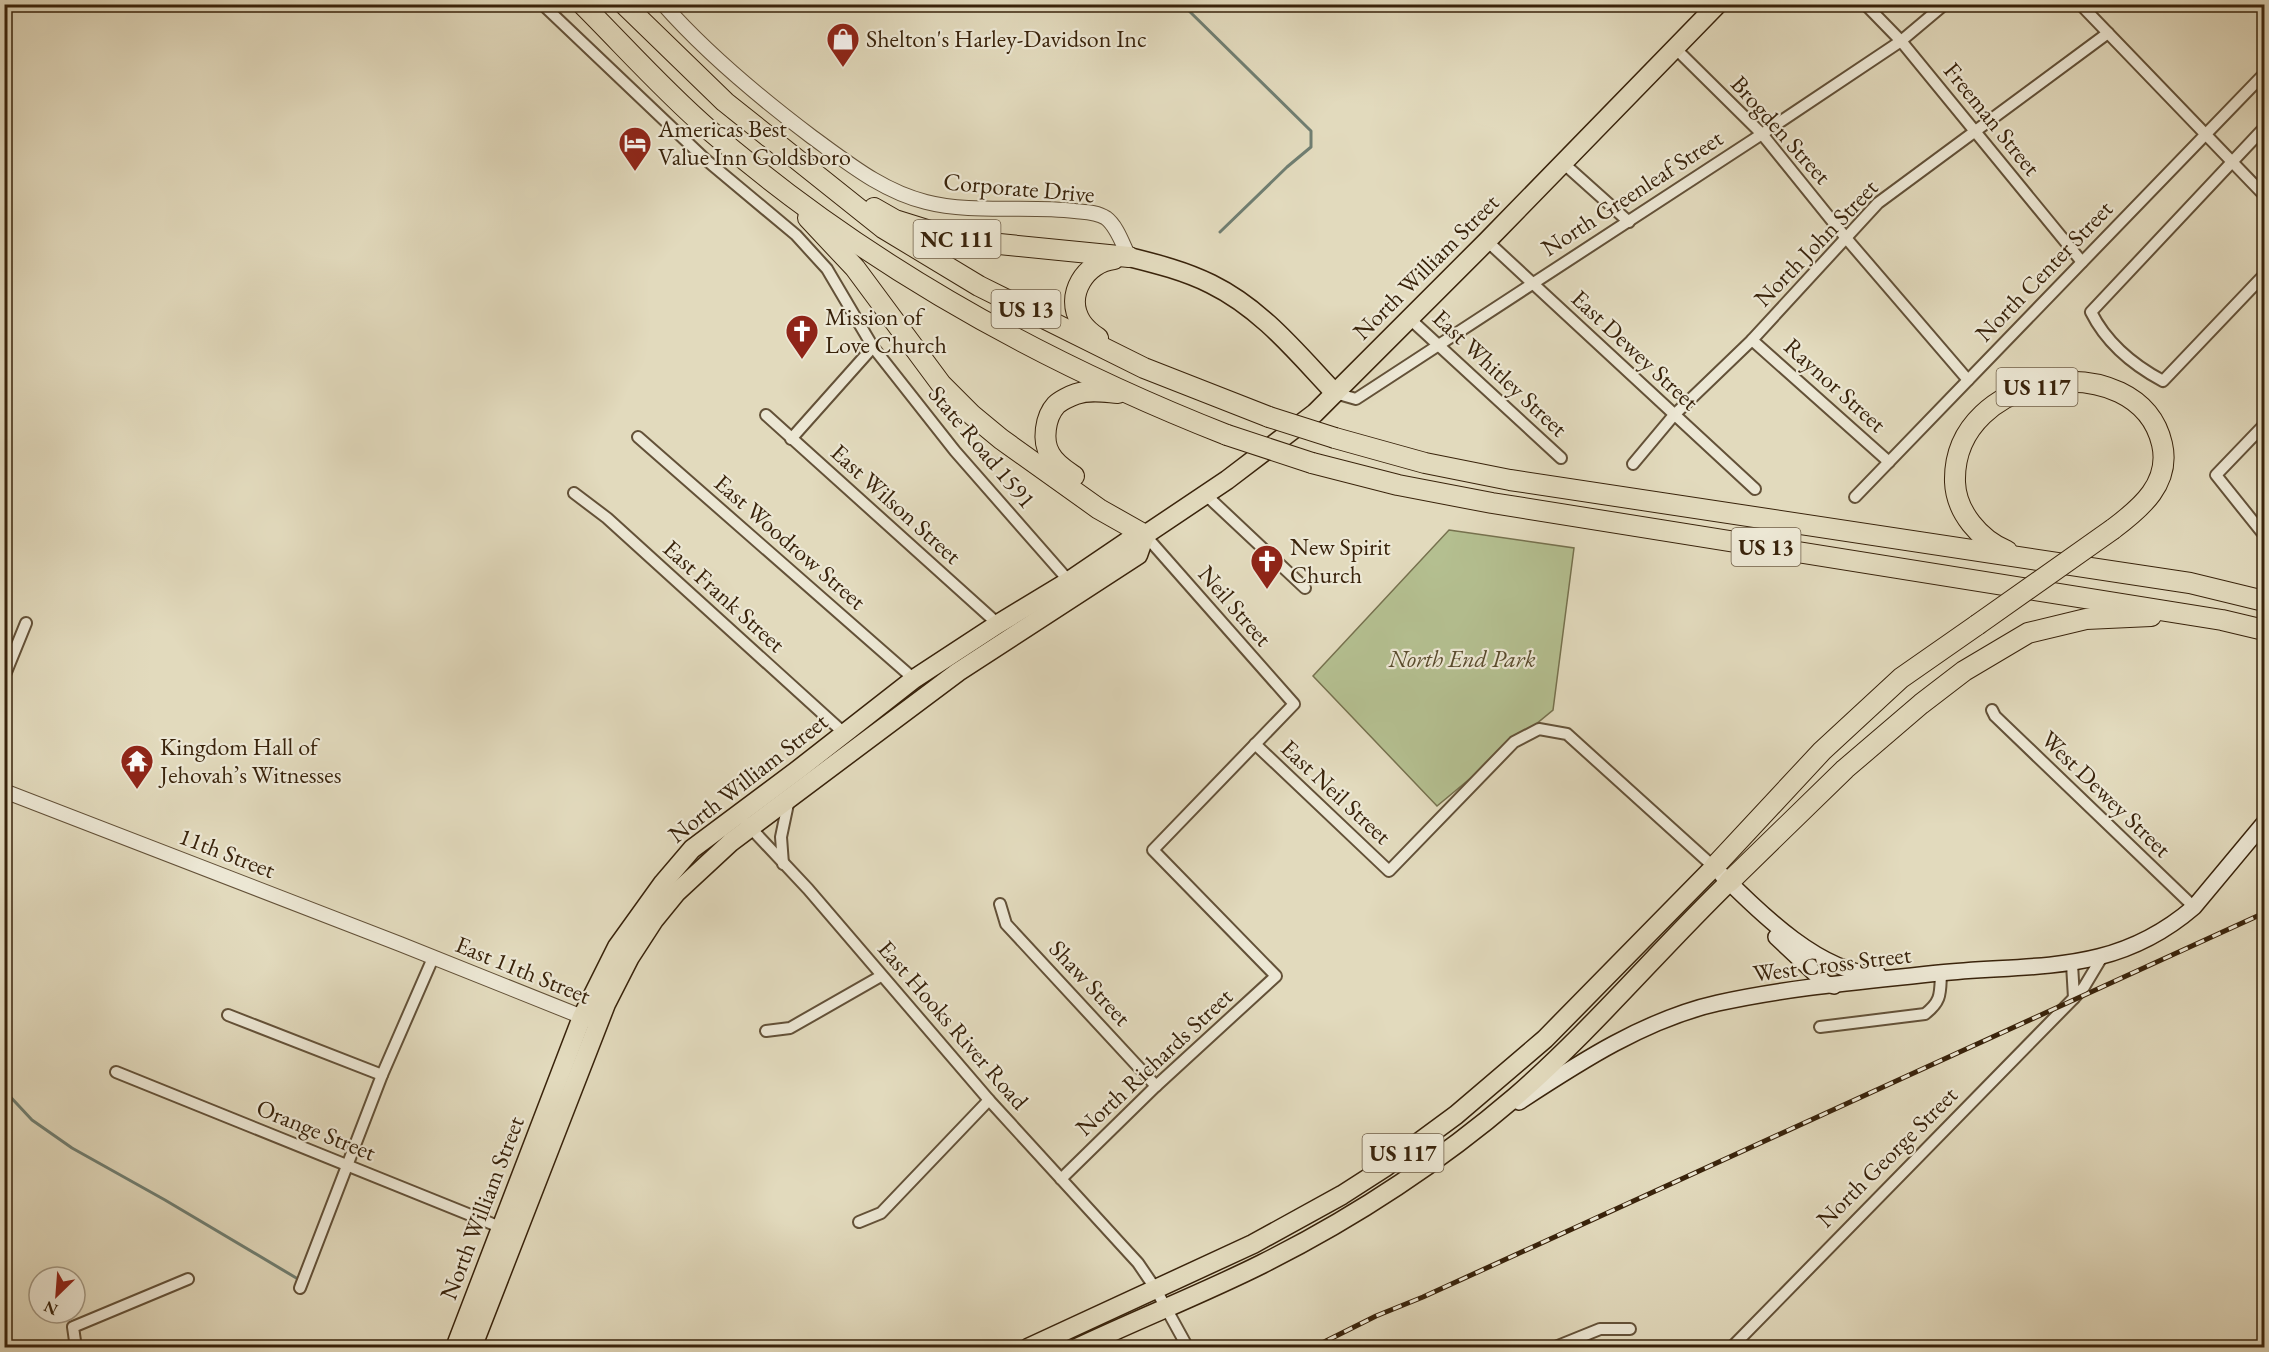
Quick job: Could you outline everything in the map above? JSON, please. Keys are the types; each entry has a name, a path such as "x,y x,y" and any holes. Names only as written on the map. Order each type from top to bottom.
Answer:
{"highway":[{"name":"US 13","path":"582,4 707,128 769,178 860,245 944,300 1024,344 1158,408 1227,435 1312,463 1398,485 1492,503 2223,620 2265,630"},
{"name":"US 13","path":"624,4 725,102 883,228 979,286 1144,368 1269,417 1425,463 1510,480 2190,583 2265,601"},
{"name":"NC 111","path":"802,165 894,220 959,240 1129,257"},
{"path":"769,178 855,268 941,384 972,415 1001,439 1099,509 1145,536"},
{"path":"1129,257 1104,260 1094,265 1084,275 1075,299 1081,322 1090,332 1144,368"},
{"name":"US 117","path":"1711,871 1822,751 1901,678 2113,529 2147,501 2158,485 2162,469 2163,451 2159,434 2149,414 2120,392 2084,383 2050,384 2012,394 1996,403 1972,423 1957,453 1955,489 1961,508 1971,524 1992,543 2005,550 2036,559"},
{"path":"1145,536 1105,499 1058,465 1046,443 1046,430 1056,405 1076,394 1094,391 1119,393 1158,408"},
{"name":"US 117","path":"1726,885 1845,769 1921,704 1964,671 2028,633 2086,619 2158,616 2223,620"}],"main road":[{"name":"North William Street","path":"470,1347 617,947 649,902 692,849 799,770 914,679 1128,541 1145,536 1206,495 1315,412 1410,319 1718,4"},
{"name":"NC 111","path":"1129,257 1175,269 1211,284 1234,297 1268,324 1335,393"},
{"name":"North William Street","path":"455,1347 500,1227 590,1020 654,920 676,893 750,828 958,672 1138,555 1145,536"},
{"path":"1941,973 2072,964 2102,957 2152,936 2194,907 2265,823"},
{"name":"West Cross Street","path":"1711,871 1803,947 1840,965 1872,975 1941,973"},
{"name":"US 117","path":"1028,1347 1253,1245 1342,1195 1384,1168 1456,1115 1545,1039 1711,871"},
{"path":"1726,885 1825,983 1834,986"},
{"name":"US 117","path":"1077,1347 1263,1264 1352,1214 1429,1164 1514,1097 1551,1063 1726,885"},
{"name":"West Cross Street","path":"1465,1136 1560,1075 1604,1050 1663,1022 1726,1002 1941,973"},
{"path":"1342,1195 1352,1214"},
{"path":"470,1347 481,1302 505,1237 506,1232 500,1227"}],"street":[{"name":"State Road 1591","path":"542,4 705,159 796,235 827,268 873,346 955,451 1069,581"},
{"name":"Corporate Drive","path":"663,4 698,42 790,120 859,172 907,196 951,206 1054,208 1093,213 1106,218 1114,226 1129,257"},
{"name":"Freeman Street","path":"1865,4 1901,41 2082,262"},
{"name":"North Greenleaf Street","path":"1335,393 1356,399 1629,222 1901,41 1945,4"},
{"path":"2085,6 2108,33 2265,195"},
{"name":"North John Street","path":"1633,464 1674,415 1752,340 1878,203 2108,33"},
{"name":"Brogden Street","path":"1676,49 1762,134 1846,238 1968,380"},
{"name":"North Center Street","path":"1855,497 2265,74"},
{"path":"2265,129 2091,312 2098,326 2120,352 2139,368 2163,381 2265,275"},
{"path":"1562,162 1629,222"},
{"name":"East Dewey Street","path":"1487,241 1755,489"},
{"name":"East Whitley Street","path":"1410,319 1561,458"},
{"name":"Raynor Street","path":"1752,340 1889,462"},
{"path":"791,439 873,346"},
{"name":"East Wilson Street","path":"766,415 998,624"},
{"path":"2265,425 2216,475 2265,535"},
{"name":"East Woodrow Street","path":"638,436 914,679"},
{"name":"East Frank Street","path":"574,493 607,518 843,733"},
{"path":"1206,495 1305,588"},
{"name":"Neil Street","path":"1145,536 1294,704 1255,744"},
{"path":"4,677 26,623"},
{"name":"West Dewey Street","path":"1992,710 1995,716 2194,907"},
{"name":"West Cross Street","path":"1389,871 1514,742 1539,729 1567,734 1689,844 1711,871"},
{"name":"North Richards Street","path":"1061,1179 1156,1086 1275,976 1153,850 1255,744"},
{"name":"East Neil Street","path":"1255,744 1389,871"},
{"name":"11th Street","path":"4,791 433,958"},
{"path":"783,864 781,837 789,798"},
{"name":"East Hooks River Road","path":"738,814 808,889 989,1100 1138,1263 1155,1288 1188,1347"},
{"name":"Shaw Street","path":"1000,904 1006,924 1156,1086"},
{"name":"North George Street","path":"1731,1347 2074,998 2084,987 2102,957"},
{"path":"300,1288 382,1075 433,958"},
{"name":"East 11th Street","path":"433,958 590,1020"},
{"path":"2072,964 2074,998"},
{"path":"1820,1028 1925,1014 1940,998 1941,973"},
{"path":"766,1031 790,1028 881,976"},
{"path":"228,1015 382,1075"},
{"name":"Orange Street","path":"116,1072 500,1227"},
{"path":"859,1222 881,1213 989,1100"},
{"path":"76,1347 73,1327 188,1279"},
{"path":"1553,1347 1600,1329 1630,1329"}],"green space":[{"name":"North End Park","path":"1449,530 1574,548 1553,710 1437,806 1313,676"}],"waterway":[{"path":"1182,4 1311,131 1311,147 1220,232"},
{"path":"4,1090 32,1120 72,1148 298,1279"}],"railway":[{"path":"1312,1348 1376,1316 1423,1297 2264,913"}],"place":[{"name":"Shelton's Harley-Davidson Inc","path":"843,68"},
{"name":"Americas Best Value Inn Goldsboro","path":"635,172"},
{"name":"Mission of Love Church","path":"802,360"},
{"name":"New Spirit Church","path":"1267,590"},
{"name":"Kingdom Hall of Jehovah’s Witnesses","path":"137,790"}]}
